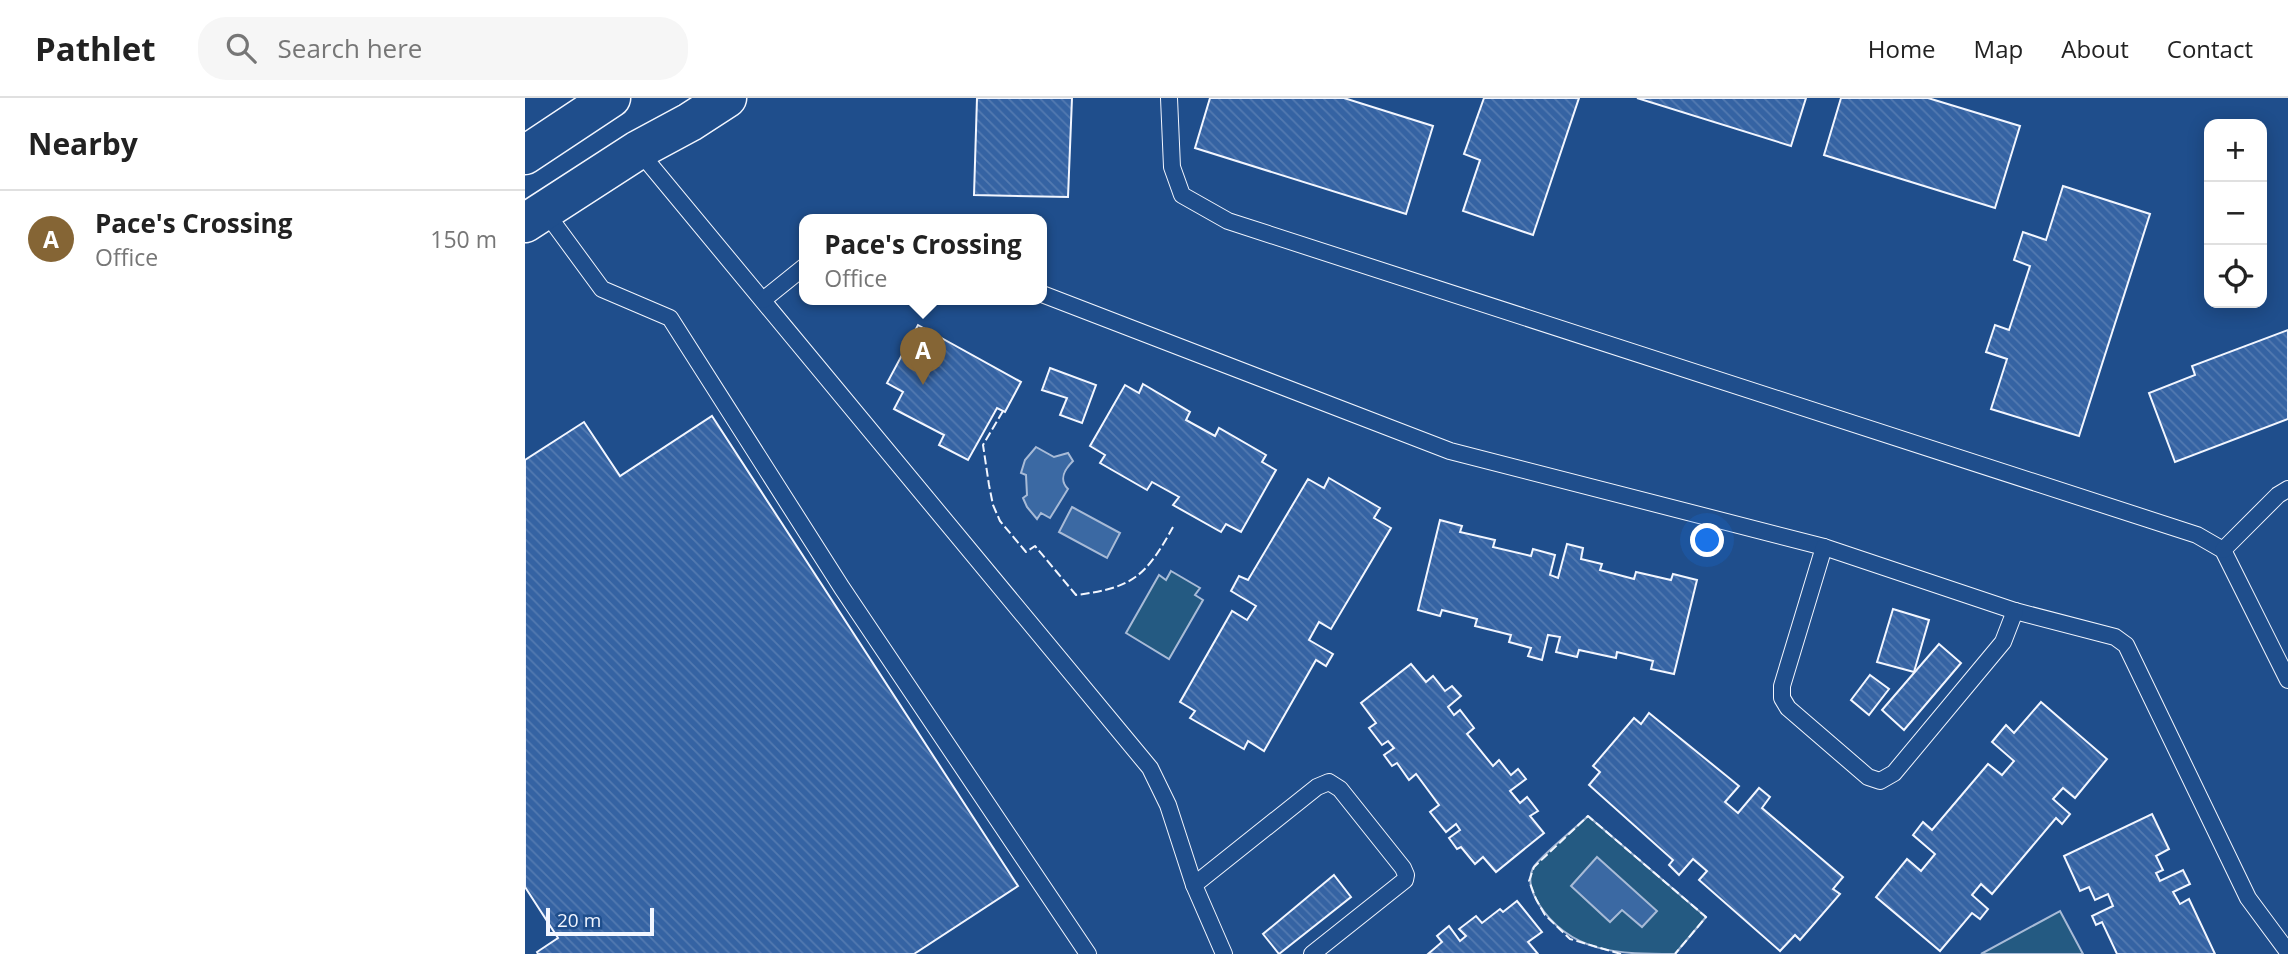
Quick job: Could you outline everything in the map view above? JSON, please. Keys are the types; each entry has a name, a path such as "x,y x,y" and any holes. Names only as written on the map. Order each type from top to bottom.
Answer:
{"street":[{"path":"534,216 727,98"},
{"path":"525,155 609,99 638,150"}],"lane":[{"path":"1169,98 1172,167 1182,195 1228,221 2197,535 2223,550 2288,680"},
{"path":"638,150 1150,768 1168,805 1193,885 1224,954"},
{"path":"534,216 601,289 670,318 842,588 1088,954"},
{"path":"764,300 799,271"},
{"path":"1047,296 1450,451 1824,547 2015,611 2115,637 2126,645 2248,898 2288,952"},
{"path":"2223,550 2288,489"},
{"path":"1824,547 1782,686 1782,698 1788,708 1868,777 1880,780 1894,773 2003,642 2015,611"},
{"path":"1193,885 1317,786 1329,782 1340,789 1406,875 1405,880 1312,954"}],"shaded area":[{"path":"1036,447 1054,457 1068,453 1073,461 1063,478 1068,489 1050,518 1041,513 1037,519 1023,498 1027,495 1026,475 1021,473 1025,460"},
{"path":"1072,507 1120,533 1107,558 1059,532"},
{"path":"1171,571 1200,588 1195,595 1203,600 1169,659 1126,633 1159,575 1166,580"},
{"path":"1588,816 1706,917 1675,954 1616,951 1581,942 1551,920 1538,903 1530,881 1533,868"},
{"path":"1597,857 1657,911 1642,927 1622,910 1610,922 1571,886"},
{"path":"2060,911 2083,954 1981,954"}],"building":[{"path":"977,98 1072,98 1068,197 974,195"},
{"path":"1210,98 1344,98 1433,126 1406,214 1195,148"},
{"path":"1484,98 1579,98 1533,235 1463,211 1480,160 1464,154"},
{"path":"1637,98 1806,98 1791,146"},
{"path":"1841,98 1928,98 2020,126 1995,208 1824,155"},
{"path":"2063,186 2150,214 2079,436 1991,409 2007,359 1986,352 1995,325 2009,330 2030,266 2014,260 2023,232 2046,240"},
{"path":"918,325 1021,382 1005,412 997,408 968,460 939,445 944,435 894,409 903,392 887,383"},
{"path":"2288,330 2288,419 2175,462 2149,393 2195,375 2192,366"},
{"path":"1050,368 1096,385 1082,423 1060,415 1067,398 1042,390"},
{"path":"1143,384 1190,412 1186,420 1215,436 1219,428 1266,455 1262,462 1276,470 1241,532 1226,524 1221,532 1173,505 1179,497 1152,482 1147,490 1100,463 1105,455 1090,446 1125,385 1139,393"},
{"path":"712,416 1018,886 914,954 537,952 558,938 525,887 525,460 584,422 620,476"},
{"path":"1329,478 1380,508 1374,518 1391,528 1331,629 1319,622 1309,640 1333,654 1326,666 1316,660 1264,751 1248,741 1244,749 1190,718 1195,711 1180,702 1232,611 1247,620 1256,606 1231,591 1239,576 1248,580 1308,479 1324,488"},
{"path":"1440,520 1462,526 1460,532 1495,540 1493,547 1531,556 1533,549 1555,555 1550,575 1558,578 1567,544 1583,548 1581,559 1602,564 1600,570 1634,579 1636,572 1671,580 1673,574 1697,580 1674,674 1651,669 1653,661 1617,652 1616,658 1579,650 1577,657 1556,652 1560,637 1548,635 1542,660 1528,656 1531,648 1509,642 1511,635 1475,626 1477,619 1442,610 1440,616 1418,610"},
{"path":"1893,609 1929,620 1914,672 1877,662"},
{"path":"1939,644 1961,663 1904,730 1882,710"},
{"path":"1411,664 1426,682 1433,676 1445,691 1452,686 1461,696 1448,707 1454,715 1460,710 1474,728 1467,734 1493,766 1499,760 1511,775 1518,769 1526,779 1510,791 1520,803 1527,797 1538,811 1530,816 1544,833 1496,872 1483,857 1475,864 1461,847 1457,849 1449,838 1460,830 1456,824 1446,832 1430,812 1439,805 1416,774 1409,780 1397,763 1392,766 1384,755 1394,748 1388,741 1382,745 1369,728 1376,723 1361,703"},
{"path":"1870,675 1889,689 1869,715 1851,700"},
{"path":"2041,702 2107,759 2075,798 2063,788 2053,799 2070,814 2062,824 2056,818 1992,894 1981,884 1972,895 1988,909 1980,919 1972,913 1940,951 1876,897 1907,859 1921,871 1935,854 1913,835 1923,822 1932,830 1988,764 2002,775 2014,761 1992,742 2006,725 2014,733"},
{"path":"1649,713 1739,786 1725,802 1738,813 1759,788 1770,797 1762,808 1843,877 1833,889 1840,894 1800,940 1795,935 1780,951 1699,880 1707,871 1693,859 1679,875 1669,865 1673,860 1589,785 1600,772 1593,766 1634,718 1641,724"},
{"path":"2152,814 2169,849 2156,856 2163,870 2156,873 2160,881 2183,870 2190,884 2173,892 2180,904 2189,899 2215,954 2117,954 2102,922 2096,925 2092,916 2113,906 2108,894 2095,900 2089,887 2080,891 2064,856"},
{"path":"1334,875 1351,897 1279,954 1263,934"},
{"path":"1517,901 1542,932 1528,942 1538,954 1428,954 1442,942 1437,936 1449,926 1460,941 1466,936 1459,929 1476,916 1482,923 1500,909 1503,912"}],"fence":[{"path":"1003,411 983,445 993,505 1000,521 1026,552 1035,546 1076,595 1111,588 1136,577 1154,557 1173,527"},
{"path":"1621,954 1570,939 1545,915 1529,881 1534,867 1588,816 1706,917 1675,954"}],"place":[{"name":"Pace's Crossing","path":"923,385"}]}
